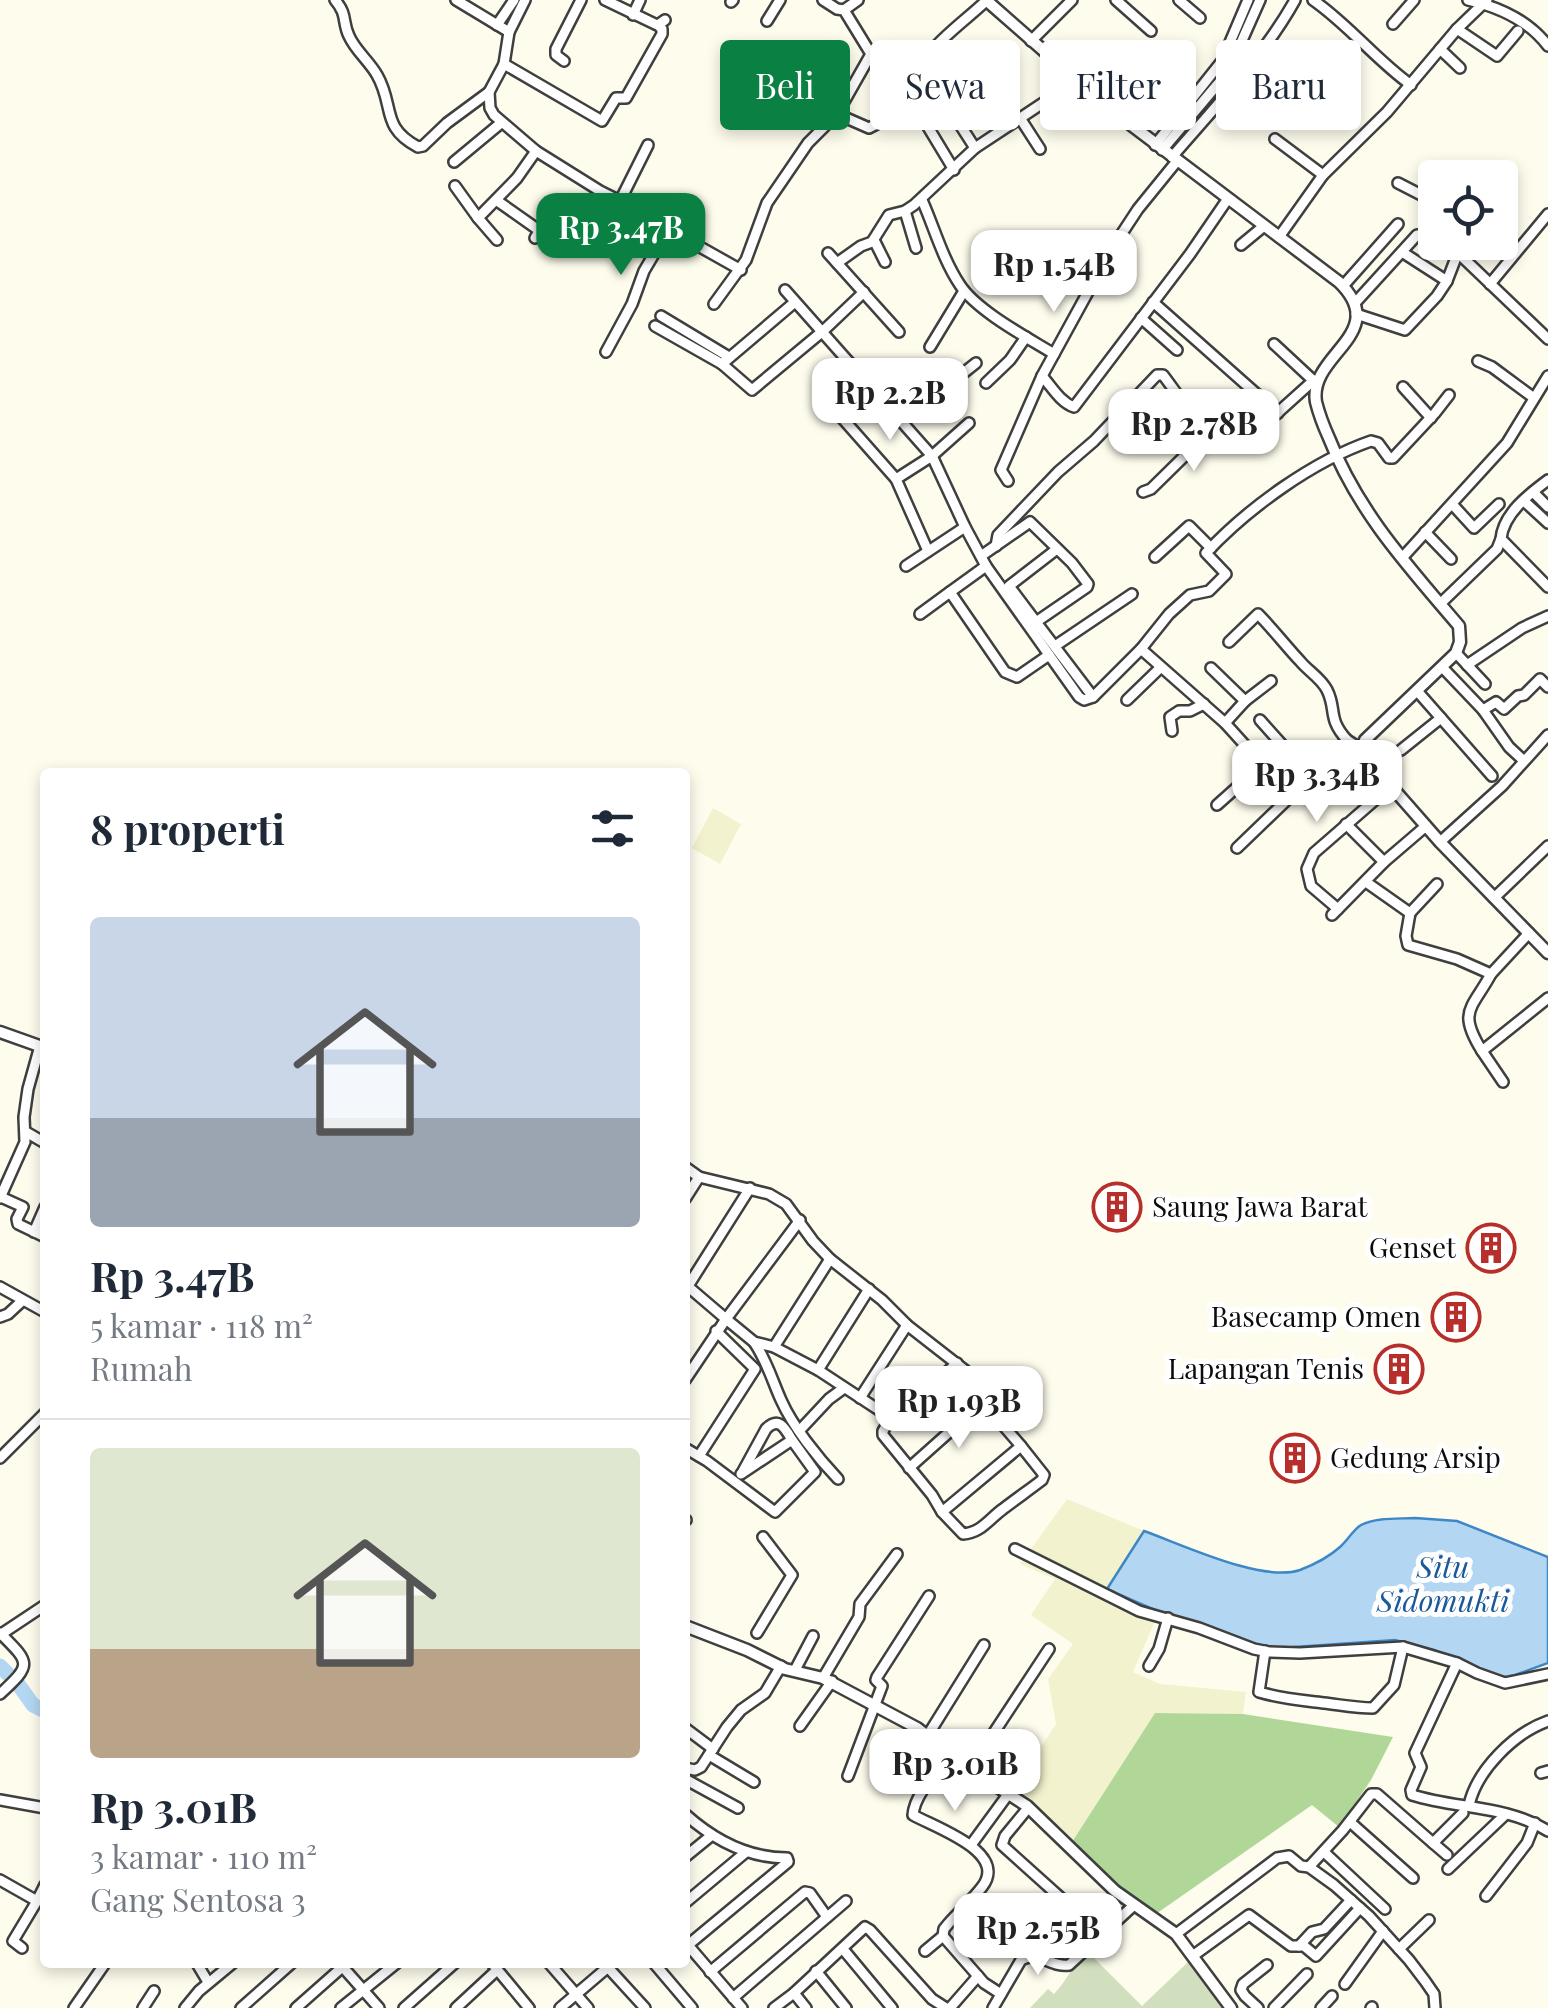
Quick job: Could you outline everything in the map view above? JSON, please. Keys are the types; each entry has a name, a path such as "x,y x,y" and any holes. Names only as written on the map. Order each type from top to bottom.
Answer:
{"street":[{"path":"336,0 344,12 348,35 385,90 393,125 401,137 415,146 423,146 446,122 489,92 504,64 509,32 526,0"},
{"path":"497,25 514,0"},
{"path":"564,62 556,55 556,49 581,0"},
{"path":"504,64 601,122 617,98 626,98 663,31 661,23 605,0"},
{"path":"633,14 640,0"},
{"path":"767,21 780,0"},
{"path":"823,0 844,10 871,54 850,91"},
{"path":"844,10 858,0"},
{"path":"1032,40 1072,0"},
{"path":"1116,0 1151,31"},
{"path":"1179,0 1200,18"},
{"path":"1235,40 1248,0"},
{"path":"1239,40 1260,0"},
{"path":"1167,153 1246,68 1295,0"},
{"path":"1312,0 1410,85"},
{"path":"1393,24 1414,0"},
{"path":"1468,0 1485,2 1530,26 1548,46"},
{"path":"461,1 509,32"},
{"path":"946,40 989,1 1040,47"},
{"path":"1279,237 1323,175 1363,138 1485,2"},
{"path":"1457,30 1497,56 1518,31"},
{"path":"1440,49 1460,68"},
{"path":"1008,481 1001,470 1042,376 1167,153 1216,80"},
{"path":"489,92 490,108 500,122 536,150 620,201 672,225 694,244 741,270"},
{"path":"1040,105 1020,118 1040,149"},
{"path":"454,162 500,122"},
{"path":"714,304 741,270 768,203 821,130"},
{"path":"929,130 954,170"},
{"path":"963,130 975,148"},
{"path":"838,264 874,240 889,216 922,200 975,148 1002,130"},
{"path":"1138,130 1343,286 1356,309 1404,330 1426,310 1446,281 1454,260"},
{"path":"1275,138 1323,175"},
{"path":"620,201 648,145"},
{"path":"478,218 518,178 536,150"},
{"path":"1398,182 1418,193"},
{"path":"455,186 497,240"},
{"path":"496,200 538,234 553,208"},
{"path":"922,200 964,291 1054,354"},
{"path":"1042,376 1059,397 1074,406 1228,200"},
{"path":"905,211 916,248"},
{"path":"1490,284 1548,214"},
{"path":"1343,286 1398,224"},
{"path":"606,352 632,304 644,271 672,225"},
{"path":"1242,245 1264,226"},
{"path":"996,546 998,535 1157,375 1162,375 1210,431 1232,443 1244,442 1315,382 1354,329 1356,309 1417,235"},
{"path":"874,240 884,262"},
{"path":"828,252 899,332"},
{"path":"1402,252 1446,281"},
{"path":"1470,260 1548,339"},
{"path":"784,290 932,456 986,566 1093,697 1190,595 1209,591 1226,574 1206,553 1210,548 1263,503 1336,456 1374,441 1393,458 1449,394"},
{"path":"930,347 964,291"},
{"path":"658,321 725,360 749,388 756,389 824,332 864,292"},
{"path":"725,360 795,302"},
{"path":"1153,302 1278,413"},
{"path":"1141,318 1177,350"},
{"path":"986,383 1010,360 1026,337"},
{"path":"1274,344 1315,382 1316,400 1336,456 1365,510 1459,626 1456,653 1365,740 1363,756 1548,953"},
{"path":"1478,361 1534,398"},
{"path":"902,422 976,362"},
{"path":"850,363 820,393 896,479 928,550"},
{"path":"1402,558 1507,443 1546,384"},
{"path":"1403,387 1431,418"},
{"path":"896,479 932,456 969,423"},
{"path":"1143,492 1151,489 1210,431"},
{"path":"1440,604 1496,549 1504,525 1548,480"},
{"path":"1533,492 1548,507"},
{"path":"1524,501 1548,524"},
{"path":"1452,504 1474,528 1499,504"},
{"path":"980,556 1030,522 1072,564 1088,587 1036,622"},
{"path":"1156,557 1188,526 1210,548"},
{"path":"906,566 964,527"},
{"path":"1426,532 1451,559"},
{"path":"1502,539 1548,587"},
{"path":"1052,651 1009,586 1057,549"},
{"path":"920,614 986,566"},
{"path":"950,592 1004,672 1017,677 1132,594"},
{"path":"1229,642 1258,614 1323,684 1338,730 1361,749"},
{"path":"1468,664 1522,628 1548,616"},
{"path":"1141,650 1226,723 1290,796"},
{"path":"1456,653 1485,684"},
{"path":"1442,667 1523,760"},
{"path":"1127,700 1160,668"},
{"path":"1211,668 1244,702"},
{"path":"1483,710 1496,702 1504,710 1540,679 1548,686"},
{"path":"1226,723 1271,680"},
{"path":"1418,692 1492,776"},
{"path":"1172,731 1170,717 1204,704"},
{"path":"1401,750 1441,718"},
{"path":"1260,720 1311,777"},
{"path":"1440,842 1502,786 1548,735"},
{"path":"1237,848 1347,740"},
{"path":"1217,805 1263,764"},
{"path":"1390,786 1314,853 1307,870 1311,886 1335,912 1426,826"},
{"path":"1346,824 1384,862"},
{"path":"1494,898 1548,846"},
{"path":"1366,882 1410,914"},
{"path":"1438,884 1410,914 1408,946 1456,959 1491,974"},
{"path":"1503,1082 1482,1051 1467,1018 1491,974 1529,933"},
{"path":"1482,1051 1548,998"},
{"path":"0,1032 40,1046"},
{"path":"40,1053 28,1089 25,1144 1,1198 23,1207 18,1224 40,1235"},
{"path":"26,1132 40,1140"},
{"path":"690,1171 699,1177 778,1198 830,1259 869,1289 908,1325 958,1364 966,1371 982,1402 1044,1475 982,1528 968,1535 960,1533 942,1512 883,1435 891,1418 958,1364"},
{"path":"690,1191 699,1177"},
{"path":"690,1279 750,1188"},
{"path":"34,1232 40,1218"},
{"path":"690,1372 800,1220"},
{"path":"774,1347 830,1259"},
{"path":"0,1287 40,1310"},
{"path":"690,1288 754,1342 780,1399 838,1479"},
{"path":"818,1370 869,1289"},
{"path":"0,1317 22,1301"},
{"path":"860,1398 908,1325"},
{"path":"699,1456 755,1369 716,1331"},
{"path":"754,1342 774,1347 818,1370 891,1418"},
{"path":"690,1359 696,1362"},
{"path":"800,1430 829,1398 844,1388"},
{"path":"909,1468 982,1402"},
{"path":"0,1458 40,1418"},
{"path":"690,1451 739,1478 775,1512 816,1472 783,1424 777,1422 772,1424 739,1478"},
{"path":"739,1478 792,1440"},
{"path":"942,1512 1021,1446"},
{"path":"757,1633 792,1575 763,1537"},
{"path":"1015,1548 1139,1611 1265,1651 1300,1653 1403,1646 1505,1682 1548,1674"},
{"path":"800,1726 860,1617 860,1604 898,1554"},
{"path":"848,1776 882,1686 876,1678 930,1596"},
{"path":"0,1694 24,1667 23,1656 0,1634 40,1608"},
{"path":"1148,1666 1159,1649 1168,1618"},
{"path":"690,1628 781,1666 828,1680 928,1735 1028,1808 1134,1906 1176,1934 1230,2008"},
{"path":"795,1670 813,1636"},
{"path":"928,1735 984,1645"},
{"path":"1265,1651 1259,1692 1286,1700 1374,1708 1394,1685 1403,1646"},
{"path":"970,1768 1049,1649"},
{"path":"1457,1663 1415,1753 1421,1766 1411,1790 1414,1796 1506,1814 1548,1831"},
{"path":"690,1768 698,1769 741,1710 765,1693 781,1666"},
{"path":"1433,1843 1466,1809 1482,1774 1506,1748 1532,1728 1548,1722"},
{"path":"690,1733 710,1752 754,1782"},
{"path":"925,1951 943,1936 944,1929 985,1885 989,1867 985,1857 971,1845 913,1815 914,1805 952,1755"},
{"path":"690,1782 738,1808"},
{"path":"971,1845 1009,1793"},
{"path":"1309,1867 1371,1794 1377,1794 1447,1854"},
{"path":"0,1800 40,1807"},
{"path":"1028,1808 1005,1836 1002,1846 1101,1934"},
{"path":"1448,1869 1506,1814"},
{"path":"690,1818 712,1836 746,1852 787,1858 788,1862 690,1940"},
{"path":"1350,1822 1414,1878"},
{"path":"1486,1896 1527,1842 1536,1823"},
{"path":"690,1853 712,1836"},
{"path":"690,1899 746,1852"},
{"path":"1324,1852 1386,1910"},
{"path":"1176,1934 1277,1858 1289,1856 1360,1908 1434,1994 1435,2008"},
{"path":"0,1880 38,1906 12,1940 22,1948"},
{"path":"710,1972 805,1892 810,1893 827,1917"},
{"path":"1299,1946 1312,1932 1324,1929 1351,1900"},
{"path":"733,1998 846,1901"},
{"path":"993,2008 1020,1960 1034,1956 1065,1966 1134,1906"},
{"path":"1194,1955 1249,1914 1291,1946 1304,1946 1316,1956 1360,1908"},
{"path":"12,1917 23,1924"},
{"path":"1398,1949 1429,1920"},
{"path":"774,2008 866,1928 932,1999 951,2005 978,1976"},
{"path":"1345,1984 1383,1932"},
{"path":"943,1936 984,1983 1000,1994"},
{"path":"690,1948 742,2008"},
{"path":"843,1949 892,2008"},
{"path":"1258,2008 1241,1990 1243,1984 1267,1966"},
{"path":"74,2008 102,1968"},
{"path":"200,1968 208,1982"},
{"path":"185,2008 226,1968"},
{"path":"241,2008 286,1968"},
{"path":"296,2008 340,1968"},
{"path":"347,1968 379,2008"},
{"path":"341,2008 390,1968"},
{"path":"404,2008 449,1968"},
{"path":"456,2008 492,1968"},
{"path":"496,1968 528,2008"},
{"path":"553,1968 588,2008"},
{"path":"560,2008 604,1968"},
{"path":"611,1968 645,2008"},
{"path":"658,1968 692,2008"},
{"path":"816,1972 846,2008"},
{"path":"1274,2008 1307,1974"},
{"path":"147,2006 154,1991"},
{"path":"794,1993 806,2008"},
{"path":"1320,2008 1332,1996"},
{"path":"509,2008 520,1998"}],"green space":[{"path":"713,808 741,824 720,864 692,848"},
{"path":"1067,1499 1144,1531 1108,1589 1159,1612 1133,1672 1160,1684 1246,1692 1243,1714 1155,1713 1072,1842 1041,1809 1014,1788 1056,1724 1048,1679 1073,1644 1031,1615 1055,1579 1020,1564"},
{"path":"1155,1713 1243,1714 1393,1737 1371,1780 1339,1827 1312,1805 1153,1916 1072,1842"},
{"path":"1086,1950 1142,2006 1188,1962 1223,2008 1030,2008 1048,1989 1054,1994"}],"water":[{"name":"Situ Sidomukti","path":"1415,1518 1457,1521 1548,1557 1548,1663 1505,1677 1395,1640 1280,1648 1259,1645 1192,1625 1107,1589 1144,1531 1244,1567 1284,1573 1326,1557 1367,1522"}],"waterway":[{"path":"0,1666 40,1708"}],"place":[{"name":"Saung Jawa Barat","path":"1117,1207"},
{"name":"Genset","path":"1491,1248"},
{"name":"Basecamp Omen","path":"1456,1317"},
{"name":"Lapangan Tenis","path":"1399,1369"},
{"name":"Gedung Arsip","path":"1295,1458"}]}
